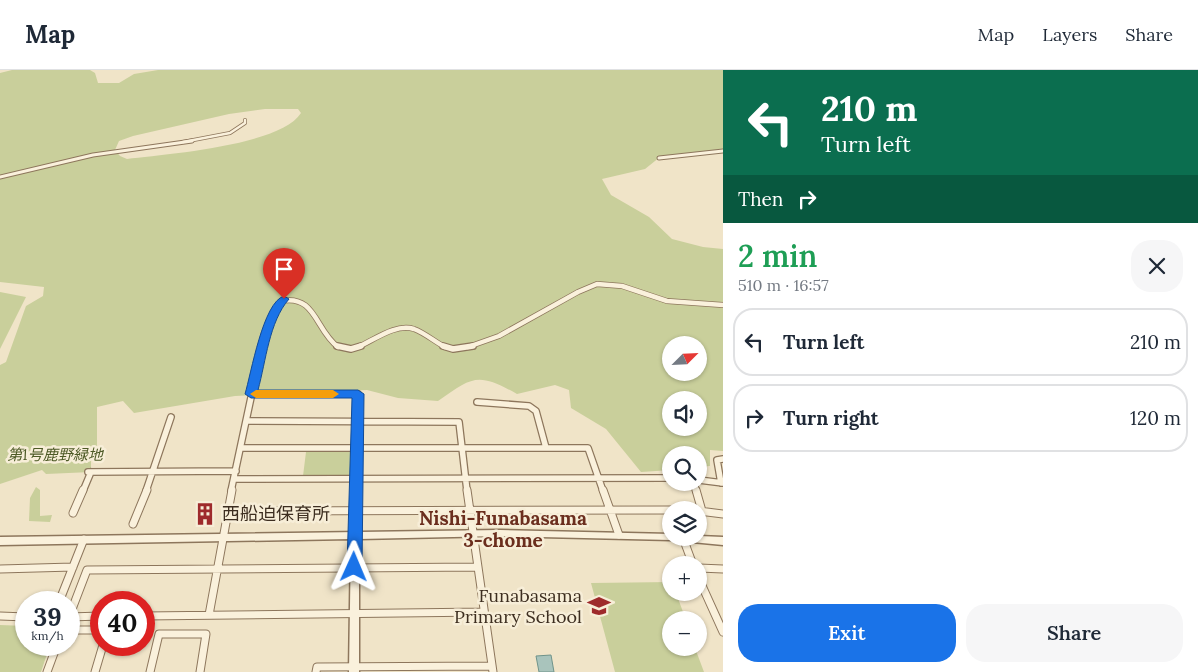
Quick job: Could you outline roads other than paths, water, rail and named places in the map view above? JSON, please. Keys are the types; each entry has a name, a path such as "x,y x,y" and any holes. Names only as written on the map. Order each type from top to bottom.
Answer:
{"street":[{"path":"0,177 93,155 206,140 240,128 244,125 245,120"},
{"path":"659,158 723,151"},
{"path":"209,615 251,394 270,320 279,303 287,299 296,299 308,306 333,345 345,350 363,346 405,328 418,331 448,348 459,350 492,338 580,291 599,284 621,285 658,300 723,305"},
{"path":"251,394 358,394 355,478 354,670"},
{"path":"477,402 530,406 536,411 546,448"},
{"path":"133,524 154,472 171,417"},
{"path":"246,421 459,422 472,533 493,669 354,670 317,667 316,672"},
{"path":"241,448 588,448 612,511 618,535"},
{"path":"707,481 722,483 717,460 723,459"},
{"path":"73,513 89,472 355,478 662,478"},
{"path":"228,512 662,510"},
{"path":"707,512 723,514"},
{"path":"0,541 224,536 355,537 472,533 662,537"},
{"path":"63,591 84,539"},
{"path":"707,540 723,541"},
{"path":"0,569 73,567"},
{"path":"90,616 69,617 87,570 477,567"},
{"path":"707,568 723,569"},
{"path":"707,594 720,618 723,632"},
{"path":"155,616 484,612"},
{"path":"0,616 15,617"},
{"path":"150,672 159,634 206,634 200,672"},
{"path":"47,672 53,656"},
{"path":"95,672 99,656"}],"water":[{"path":"551,655 554,672 539,672 536,656"}],"place":[{"name":"西船迫保育所","path":"205,514"},
{"name":"Funabasama Primary School","path":"599,606"}],"district":[{"name":"Nishi-Funabasama 3-chome","path":"503,529"}],"park label":[{"name":"第1号鹿野緑地","path":"55,455"}]}
